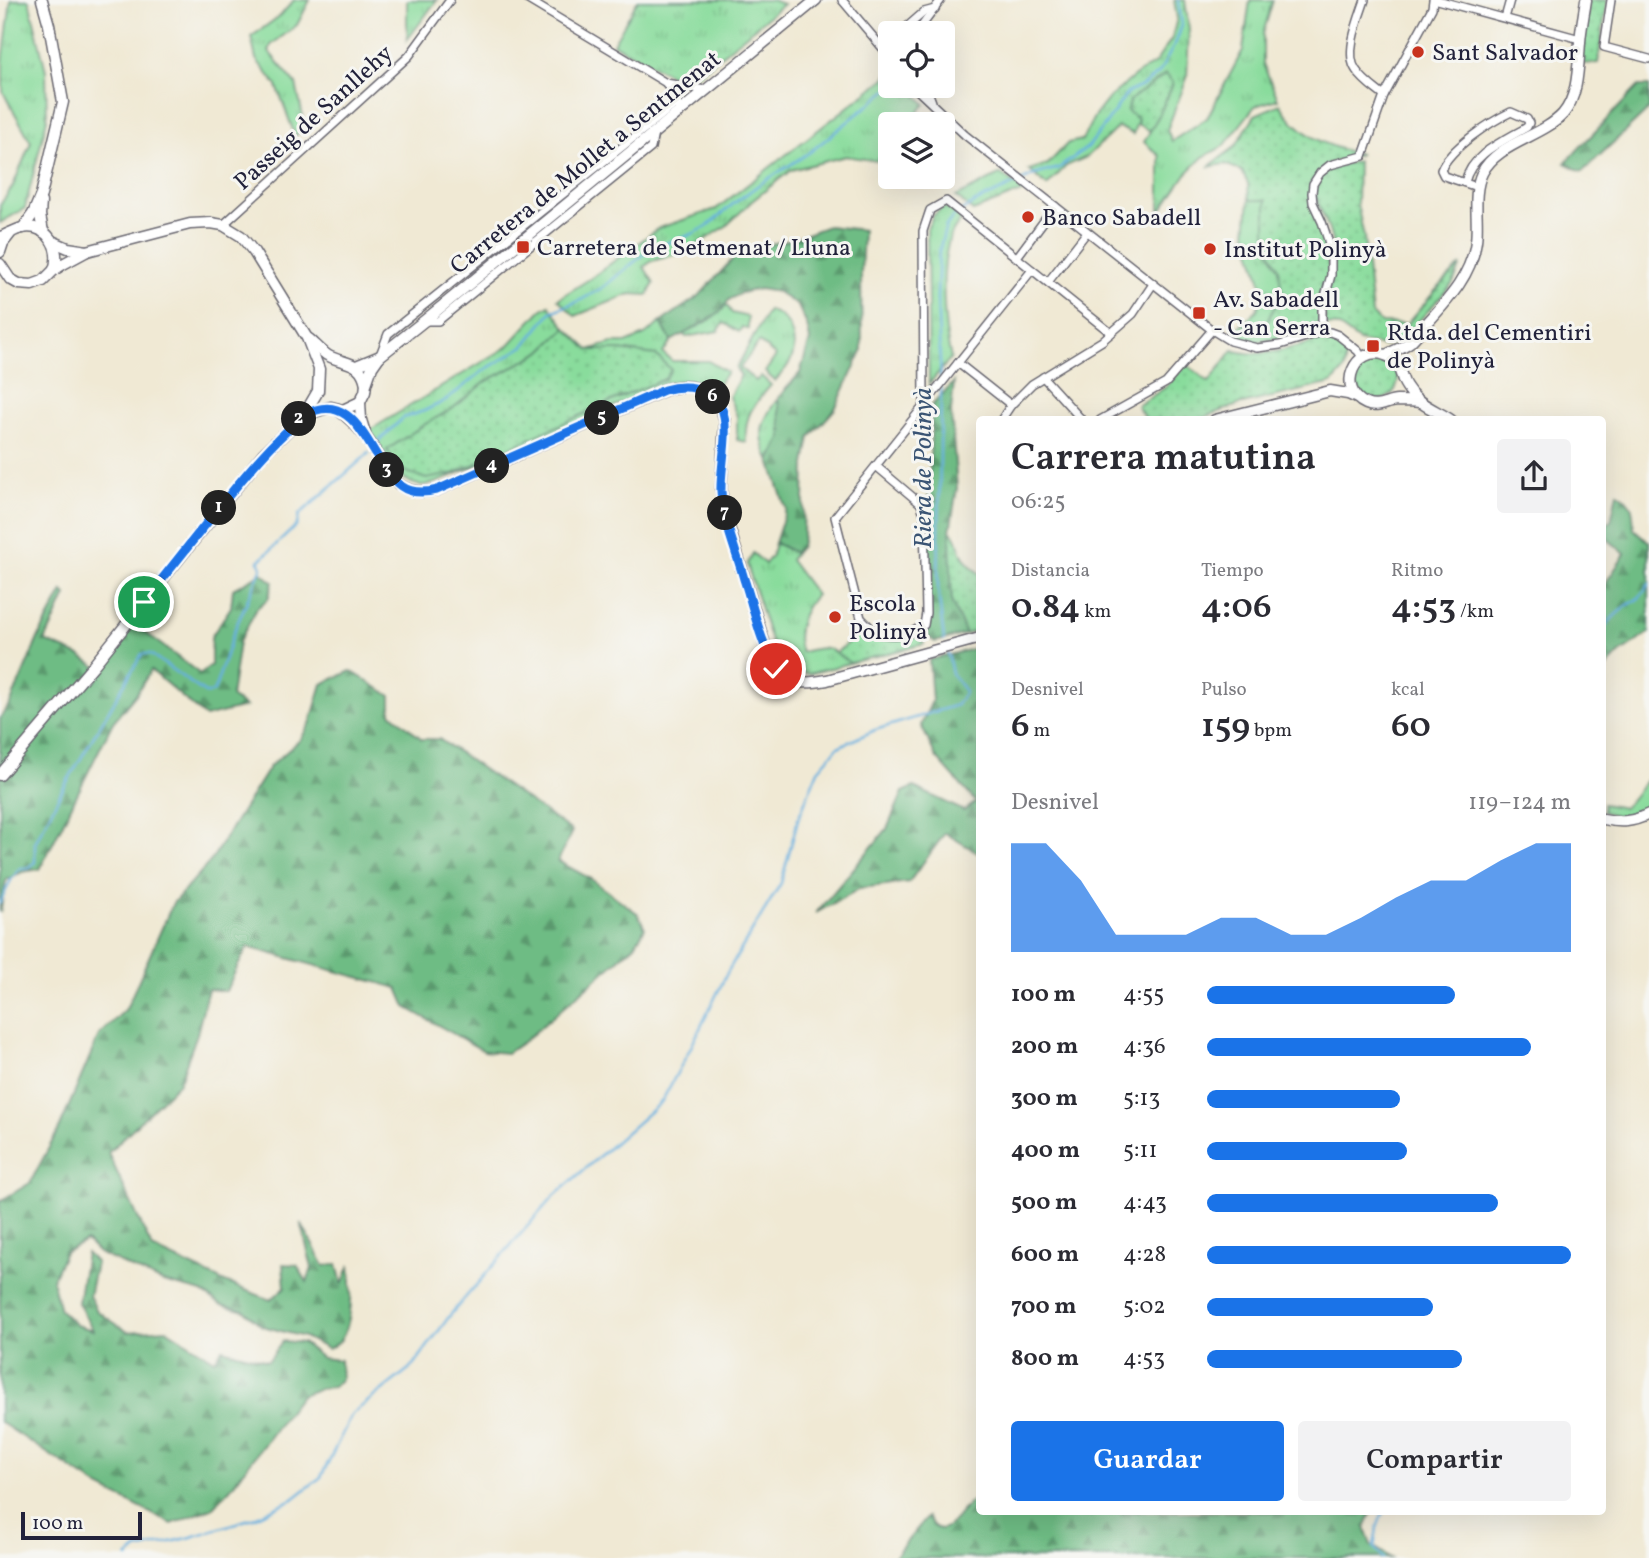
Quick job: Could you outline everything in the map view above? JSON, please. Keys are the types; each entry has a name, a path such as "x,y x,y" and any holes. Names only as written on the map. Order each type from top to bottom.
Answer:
{"main road":[{"path":"23,228 41,195 63,102 43,0"},
{"name":"Carretera de Mollet a Sentmenat","path":"380,356 816,0"},
{"path":"1386,355 1411,341 1462,282 1472,260 1476,242 1477,187 1483,170 1509,148 1550,125 1564,113 1574,94 1586,0"},
{"path":"41,195 43,232"},
{"path":"0,775 93,666 263,454 304,415 318,391 319,376 318,363 307,338 254,252 240,236 223,225 190,224 87,251 54,270 43,281 32,285 24,285 10,279 1,263"},
{"path":"0,252 5,235 23,228 34,228 43,232 56,248 54,270"},
{"path":"52,241 68,248 87,251"},
{"path":"307,338 326,354 340,361"},
{"path":"1401,368 1411,341"},
{"path":"1358,398 1351,387 1354,365 1362,357 1378,353 1397,363 1401,368 1403,380 1419,402 1444,416"},
{"path":"356,366 380,356"},
{"path":"366,437 360,402 372,367 380,356"},
{"path":"319,376 331,363 349,362 365,377 366,384"},
{"path":"1231,416 1330,391 1351,374"},
{"path":"1390,402 1399,393 1403,380"},
{"path":"318,391 323,401 352,421 366,437 384,466 401,486 421,493 445,487 664,390 693,386 711,395 723,412 721,489 724,511 767,652 782,675 797,683 818,682 976,639"},
{"path":"1330,391 1379,406 1390,402 1419,402"},
{"path":"304,415 334,408 348,408 360,402"},
{"path":"1606,819 1626,822 1649,814"}],"street":[{"name":"Passeig de Sanllehy","path":"223,225 409,56 450,0"},
{"path":"528,0 666,83 705,90"},
{"path":"844,0 878,42"},
{"path":"925,21 941,0"},
{"path":"1364,0 1351,48 1352,63 1363,79 1384,96"},
{"path":"1322,332 1322,308 1331,275 1331,256 1325,231 1313,203 1313,184 1320,173 1330,165 1363,156 1384,96 1435,0 1580,39"},
{"path":"1505,18 1510,0"},
{"path":"1611,0 1604,47 1649,59"},
{"path":"914,21 924,12 934,9"},
{"path":"666,83 681,110"},
{"path":"380,356 388,334 671,107 674,98 688,87"},
{"path":"926,98 965,135 1212,330 1230,341 1257,348 1330,332 1338,335 1362,357"},
{"path":"930,98 933,105"},
{"path":"1465,182 1471,167 1500,141 1527,127 1527,119 1511,112 1501,117 1464,143 1444,163 1441,170 1444,176 1477,187"},
{"path":"924,405 923,230 930,211 946,201 1111,333"},
{"path":"1017,257 1055,206"},
{"path":"1048,282 1087,232"},
{"path":"876,466 921,504 925,515 926,613 924,625 910,633 877,634 861,618 835,517 1032,270"},
{"path":"1004,416 1012,404 1032,384 1101,341 1133,314 1153,284"},
{"path":"1107,416 1166,383 1212,330"},
{"path":"958,363 1012,404"},
{"path":"1043,377 1078,416"}],"green space":[{"path":"11,0 29,0 46,71 47,119 25,208 0,223 0,205 13,186 31,142 3,92 3,62"},
{"path":"294,0 310,0 297,25 271,45 269,52 296,84 305,127 295,136 277,86 256,59 251,37 281,15"},
{"path":"407,0 437,0 407,40"},
{"path":"638,0 772,0 783,4 699,74 674,77 613,44"},
{"path":"1174,0 1185,0 1189,29 1187,78 1167,130 1172,141 1207,118 1243,50 1250,0 1273,0 1263,34 1263,64 1278,99 1255,106 1224,146 1203,157 1186,174 1160,212 1160,156 1144,142 1173,83 1138,119 1133,134 1118,127 1087,157 1066,166 1047,186 1029,170 1048,164 1068,143 1082,140 1094,117 1109,98 1155,63 1172,38 1177,18"},
{"path":"1589,0 1607,0 1598,63 1581,64"},
{"path":"1166,74 1173,83 1150,131 1137,124 1138,119 1127,111 1130,100"},
{"path":"878,84 878,98 920,98 925,104 918,112 878,112 877,161 846,156 791,170 725,227 685,252 652,261 644,267 654,283 648,295 630,294 575,316 558,299 659,228 716,209"},
{"path":"1639,86 1649,86 1649,109 1582,172 1565,163"},
{"path":"1280,104 1295,123 1314,138 1360,154 1327,164 1310,184 1323,228 1328,261 1327,285 1319,323 1277,339 1256,342 1229,336 1241,325 1263,328 1282,294 1279,269 1266,242 1266,200 1249,200 1248,184 1242,171 1225,164 1208,167 1235,147 1255,115"},
{"path":"1358,161 1357,204 1364,237 1372,314 1381,323 1407,324 1461,265 1453,283 1400,342 1383,346 1359,341 1338,326 1324,325 1334,254 1329,230 1317,200 1316,187 1323,175 1331,169"},
{"path":"1001,174 1024,191 973,211 956,197"},
{"path":"1249,200 1266,200 1266,242 1279,269 1282,294 1263,328 1241,325 1257,310 1263,289 1246,234"},
{"path":"943,207 962,218 950,237 945,264 946,330 951,358 929,384 927,229 933,216"},
{"path":"828,226 863,230 862,351 835,409 810,437 805,464 803,535 801,546 795,553 775,543 786,509 770,461 782,436 778,398 800,373 810,340 807,325 798,306 778,292 759,289 741,293 729,300 722,310 704,323 671,341 661,322 699,296 741,250 790,240"},
{"path":"726,304 732,313 748,317 748,329 742,327 739,332 724,323 718,331 686,337 683,334 712,318"},
{"path":"549,305 566,328 541,352 487,381 452,409 387,450 401,470 453,474 665,379 619,350 589,350 612,343 626,343 645,335 661,322 671,341 663,353 672,361 708,361 727,372 715,389 691,381 666,383 537,441 434,483 418,485 403,478 390,463 370,430 507,347 541,310"},
{"path":"768,310 779,315 788,324 794,350 790,362 775,381 765,372 776,356 759,342 740,368 756,381 761,376 771,385 755,404 749,417 746,442 737,440 737,416 729,397 741,375 736,369"},
{"path":"566,328 589,350 619,350 656,355 671,370 665,379 453,474 426,479 401,470 387,450 452,409 487,381 541,352"},
{"path":"1327,339 1338,345 1346,354 1344,370 1332,383 1238,405 1207,416 1143,416 1137,406 1166,387 1186,364 1209,382 1233,350 1268,353"},
{"path":"1377,358 1392,364 1398,379 1392,394 1377,400 1362,394 1356,379 1362,364"},
{"path":"954,382 951,412 957,488 950,531 952,603 966,634 935,642 928,637 932,405"},
{"path":"778,398 782,436 770,461 763,443 762,428"},
{"path":"1617,492 1627,499 1632,508 1634,529 1649,542 1649,633 1620,653 1606,668 1606,582 1625,554 1606,538 1606,523 1611,521"},
{"path":"950,531 961,552 976,570 976,631 966,634 952,603"},
{"path":"775,543 795,553 790,560 816,595 807,607 799,629 801,652 827,648 850,663 809,674 796,672 785,667 773,648 747,564 753,553 765,564 772,555"},
{"path":"262,573 273,582 268,599 257,608 239,642 231,697 245,707 205,717 151,670 137,693 113,722 40,869 22,872 6,880 0,913 0,718 11,702 39,636 63,591 66,595 45,641 80,656 99,668 146,608 139,628 200,674 211,665 211,637 231,607 233,589"},
{"path":"863,629 891,639 920,636 924,644 850,663 836,653"},
{"path":"976,648 976,802 936,757 921,725 932,701 929,660"},
{"path":"351,671 391,696 391,713 422,739 439,739 572,831 558,861 591,879 637,913 645,928 635,945 526,1040 507,1053 484,1051 406,1007 398,988 247,947 226,991 208,989 197,1034 179,1083 108,1153 152,1248 271,1300 285,1287 283,1264 297,1265 307,1282 312,1268 301,1223 324,1266 337,1264 342,1284 350,1265 351,1302 346,1330 338,1343 328,1349 304,1337 262,1326 245,1311 221,1305 202,1292 163,1282 98,1253 86,1241 65,1252 52,1280 60,1310 76,1325 93,1330 78,1303 86,1253 96,1263 89,1296 97,1311 128,1332 166,1329 215,1360 222,1349 268,1361 283,1341 303,1343 322,1358 340,1360 341,1379 333,1387 301,1395 230,1489 212,1508 172,1524 99,1487 0,1422 0,1201 30,1183 60,1127 99,1035 126,1009 173,903 210,862 270,766 300,740 310,724 322,684"},
{"path":"1649,777 1649,807 1627,818 1606,813 1606,805 1624,808"},
{"path":"914,787 964,811 976,802 976,852 945,833 909,882 861,888 816,913 887,829 903,792"},
{"path":"976,1498 976,1515 1371,1515 1365,1527 1371,1545 1391,1558 893,1558 927,1517 936,1528 945,1528"}],"waterway":[{"path":"941,382 937,297 939,251 946,226 953,217 974,203 1034,175 1059,168 1088,147 1127,93 1159,73 1182,25 1178,0"},
{"path":"378,442 403,418 445,401 483,371 524,346 551,312 602,288 648,251 708,226 733,204 810,152 878,98"},
{"name":"Riera de Polinyà","path":"941,388 938,589 944,640"},
{"path":"0,903 20,868 29,868 35,862 35,843 60,794 142,654 150,654 205,693 214,691 234,631 262,567 259,561 297,525 299,515 369,453"},
{"path":"1606,626 1624,608 1639,598 1649,584"},
{"path":"128,1558 137,1550 253,1518 293,1499 321,1477 352,1414 414,1365 451,1314 553,1197 662,1101 728,971 781,883 798,819 818,770 838,747 875,730 957,705 965,691 952,674 948,654"},
{"path":"1382,1515 1374,1547 1383,1558"}],"place":[{"name":"Sant Salvador","path":"1418,52"},
{"name":"Banco Sabadell","path":"1028,217"},
{"name":"Carretera de Setmenat / Lluna","path":"523,247"},
{"name":"Institut Polinyà","path":"1210,249"},
{"name":"Av. Sabadell - Can Serra","path":"1199,313"},
{"name":"Rtda. del Cementiri de Polinyà","path":"1373,346"},
{"name":"Escola Polinyà","path":"835,617"}],"route":[{"path":"144,602 263,454 304,415 324,408 338,410 366,437 392,477 410,491 421,493 437,490 664,390 693,386 711,395 723,412 725,422 721,489 724,511 767,652 776,669"}]}
